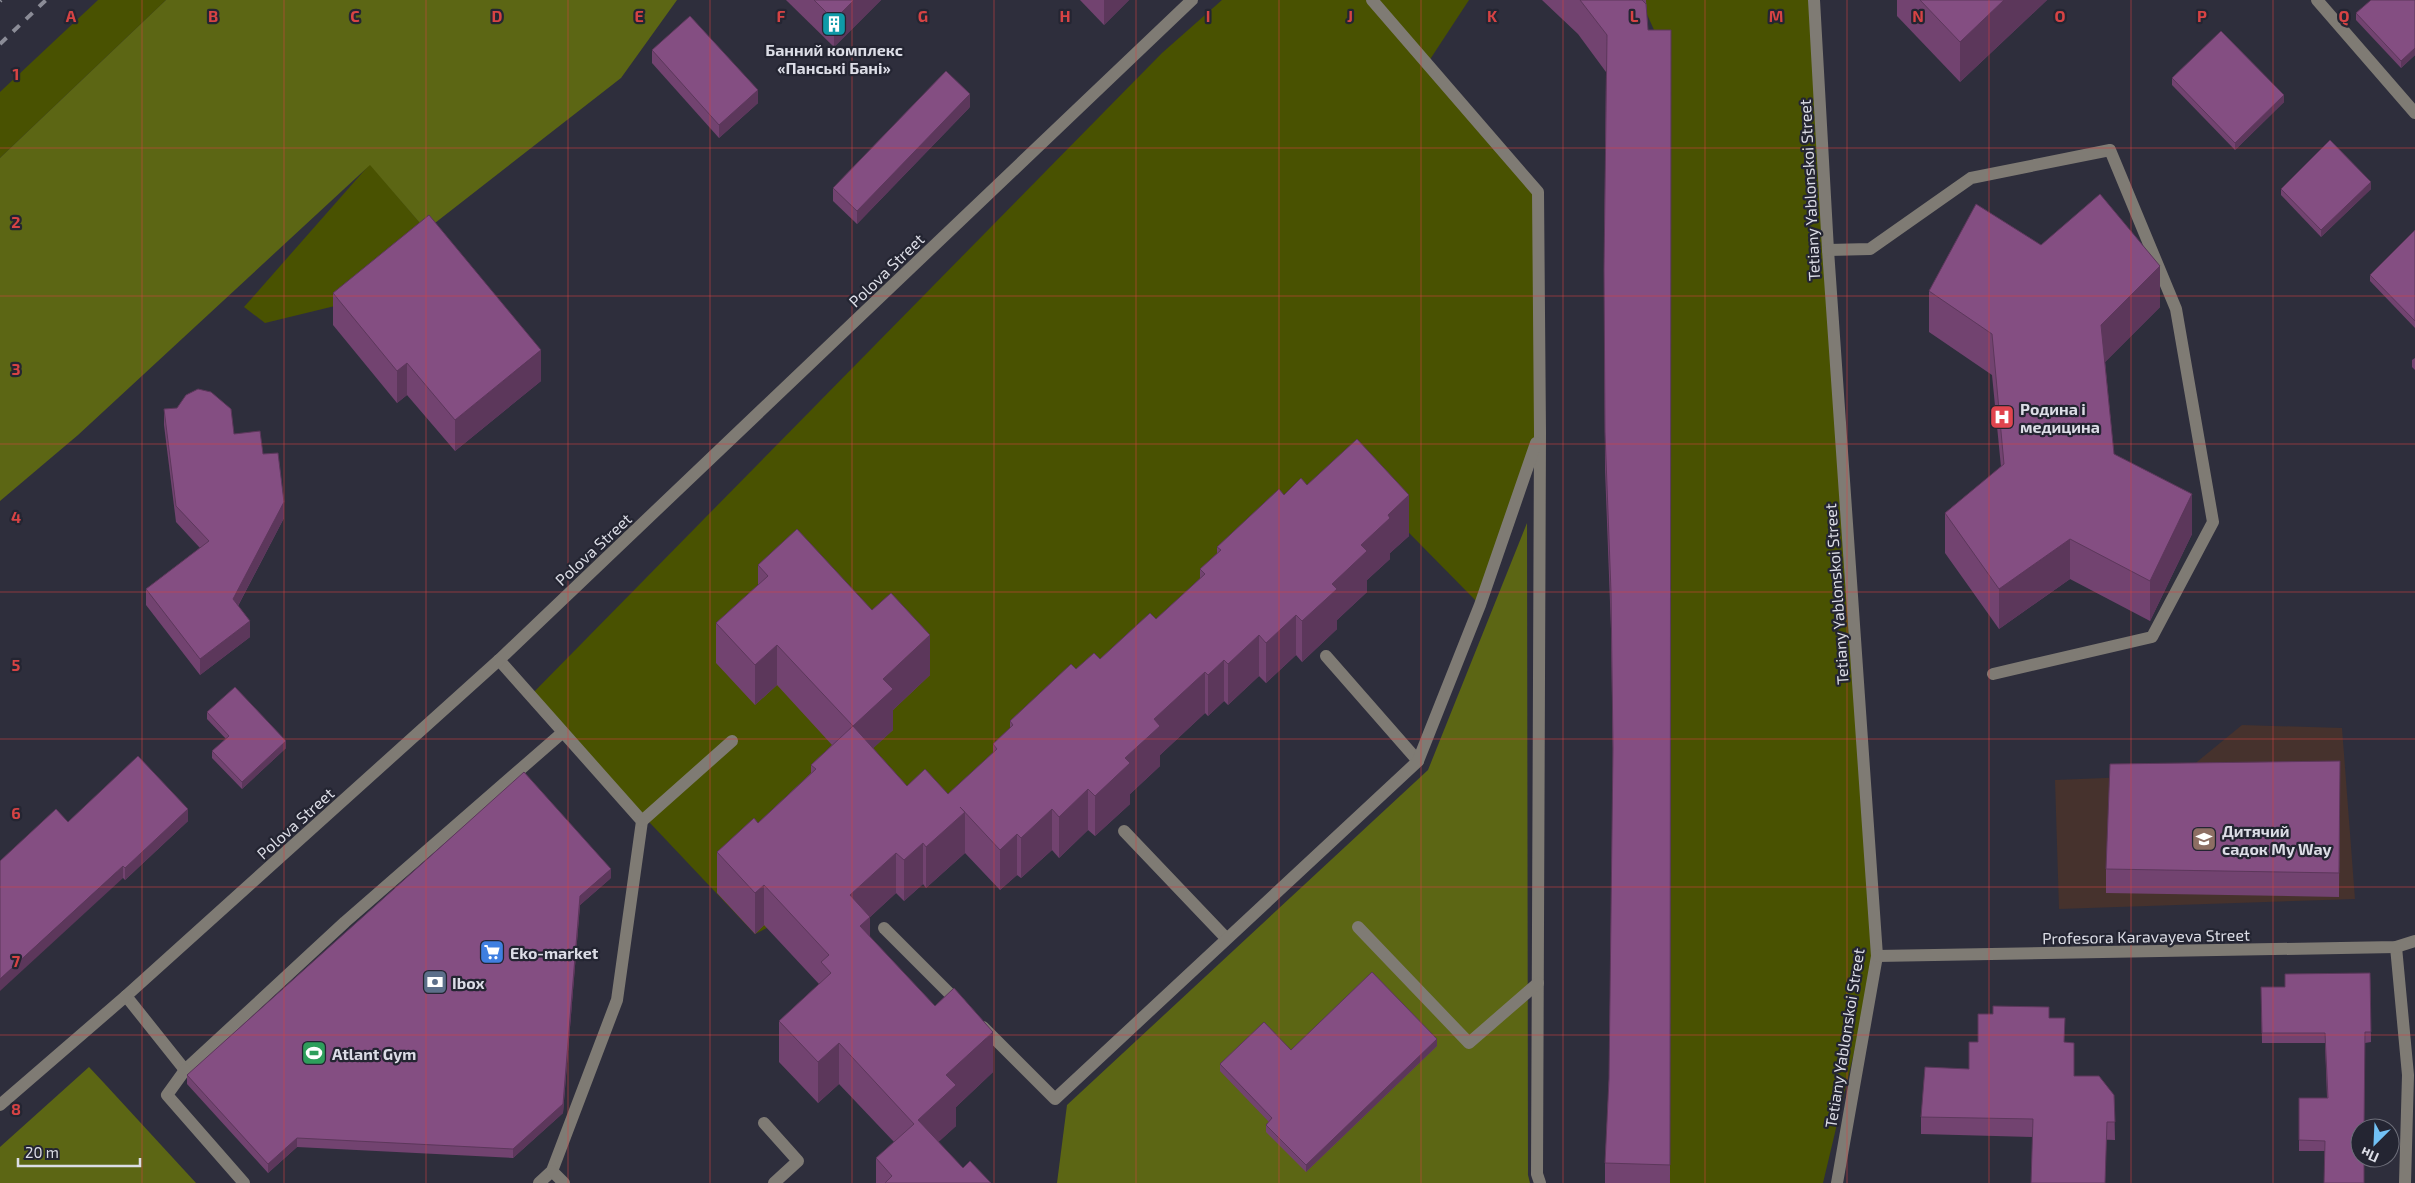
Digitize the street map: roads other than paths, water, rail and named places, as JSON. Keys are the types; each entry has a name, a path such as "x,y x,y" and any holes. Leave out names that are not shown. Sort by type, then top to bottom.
{"street":[{"name":"Polova Street","path":"0,1105 126,996 499,660 1192,0"},
{"path":"1372,0 1538,192 1540,434 1537,1174 1540,1183"},
{"name":"Tetiany Yablonskoi Street","path":"1814,0 1828,250 1877,956 1837,1183"},
{"path":"2317,0 2415,113"},
{"path":"1828,250 1870,248 1971,178 2110,150 2176,309 2213,522 2152,636 1992,674"},
{"path":"884,928 1055,1099 1418,761 1480,605 1540,434"},
{"path":"1326,656 1418,761"},
{"path":"499,660 642,822"},
{"path":"244,1183 167,1095 185,1070 346,922 562,733"},
{"path":"539,1183 552,1171 617,1000 642,822 732,741"},
{"path":"1124,831 1226,938"},
{"path":"1358,927 1469,1044 1538,983"},
{"name":"Profesora Karavayeva Street","path":"1877,956 2396,948 2415,941"},
{"path":"2396,948 2408,1075 2405,1183"},
{"path":"126,996 185,1070"},
{"path":"764,1123 798,1162 774,1183"},
{"path":"552,1171 564,1183"}],"railway":[{"path":"0,44 46,0"}],"place":[{"name":"Банний комплекс «Панські Бані»","path":"834,24"},
{"name":"Родина і медицина","path":"2002,417"},
{"name":"Дитячий садок My Way","path":"2204,839"},
{"name":"Eko-market","path":"492,952"},
{"name":"Ibox","path":"435,982"},
{"name":"Atlant Gym","path":"314,1053"}]}
